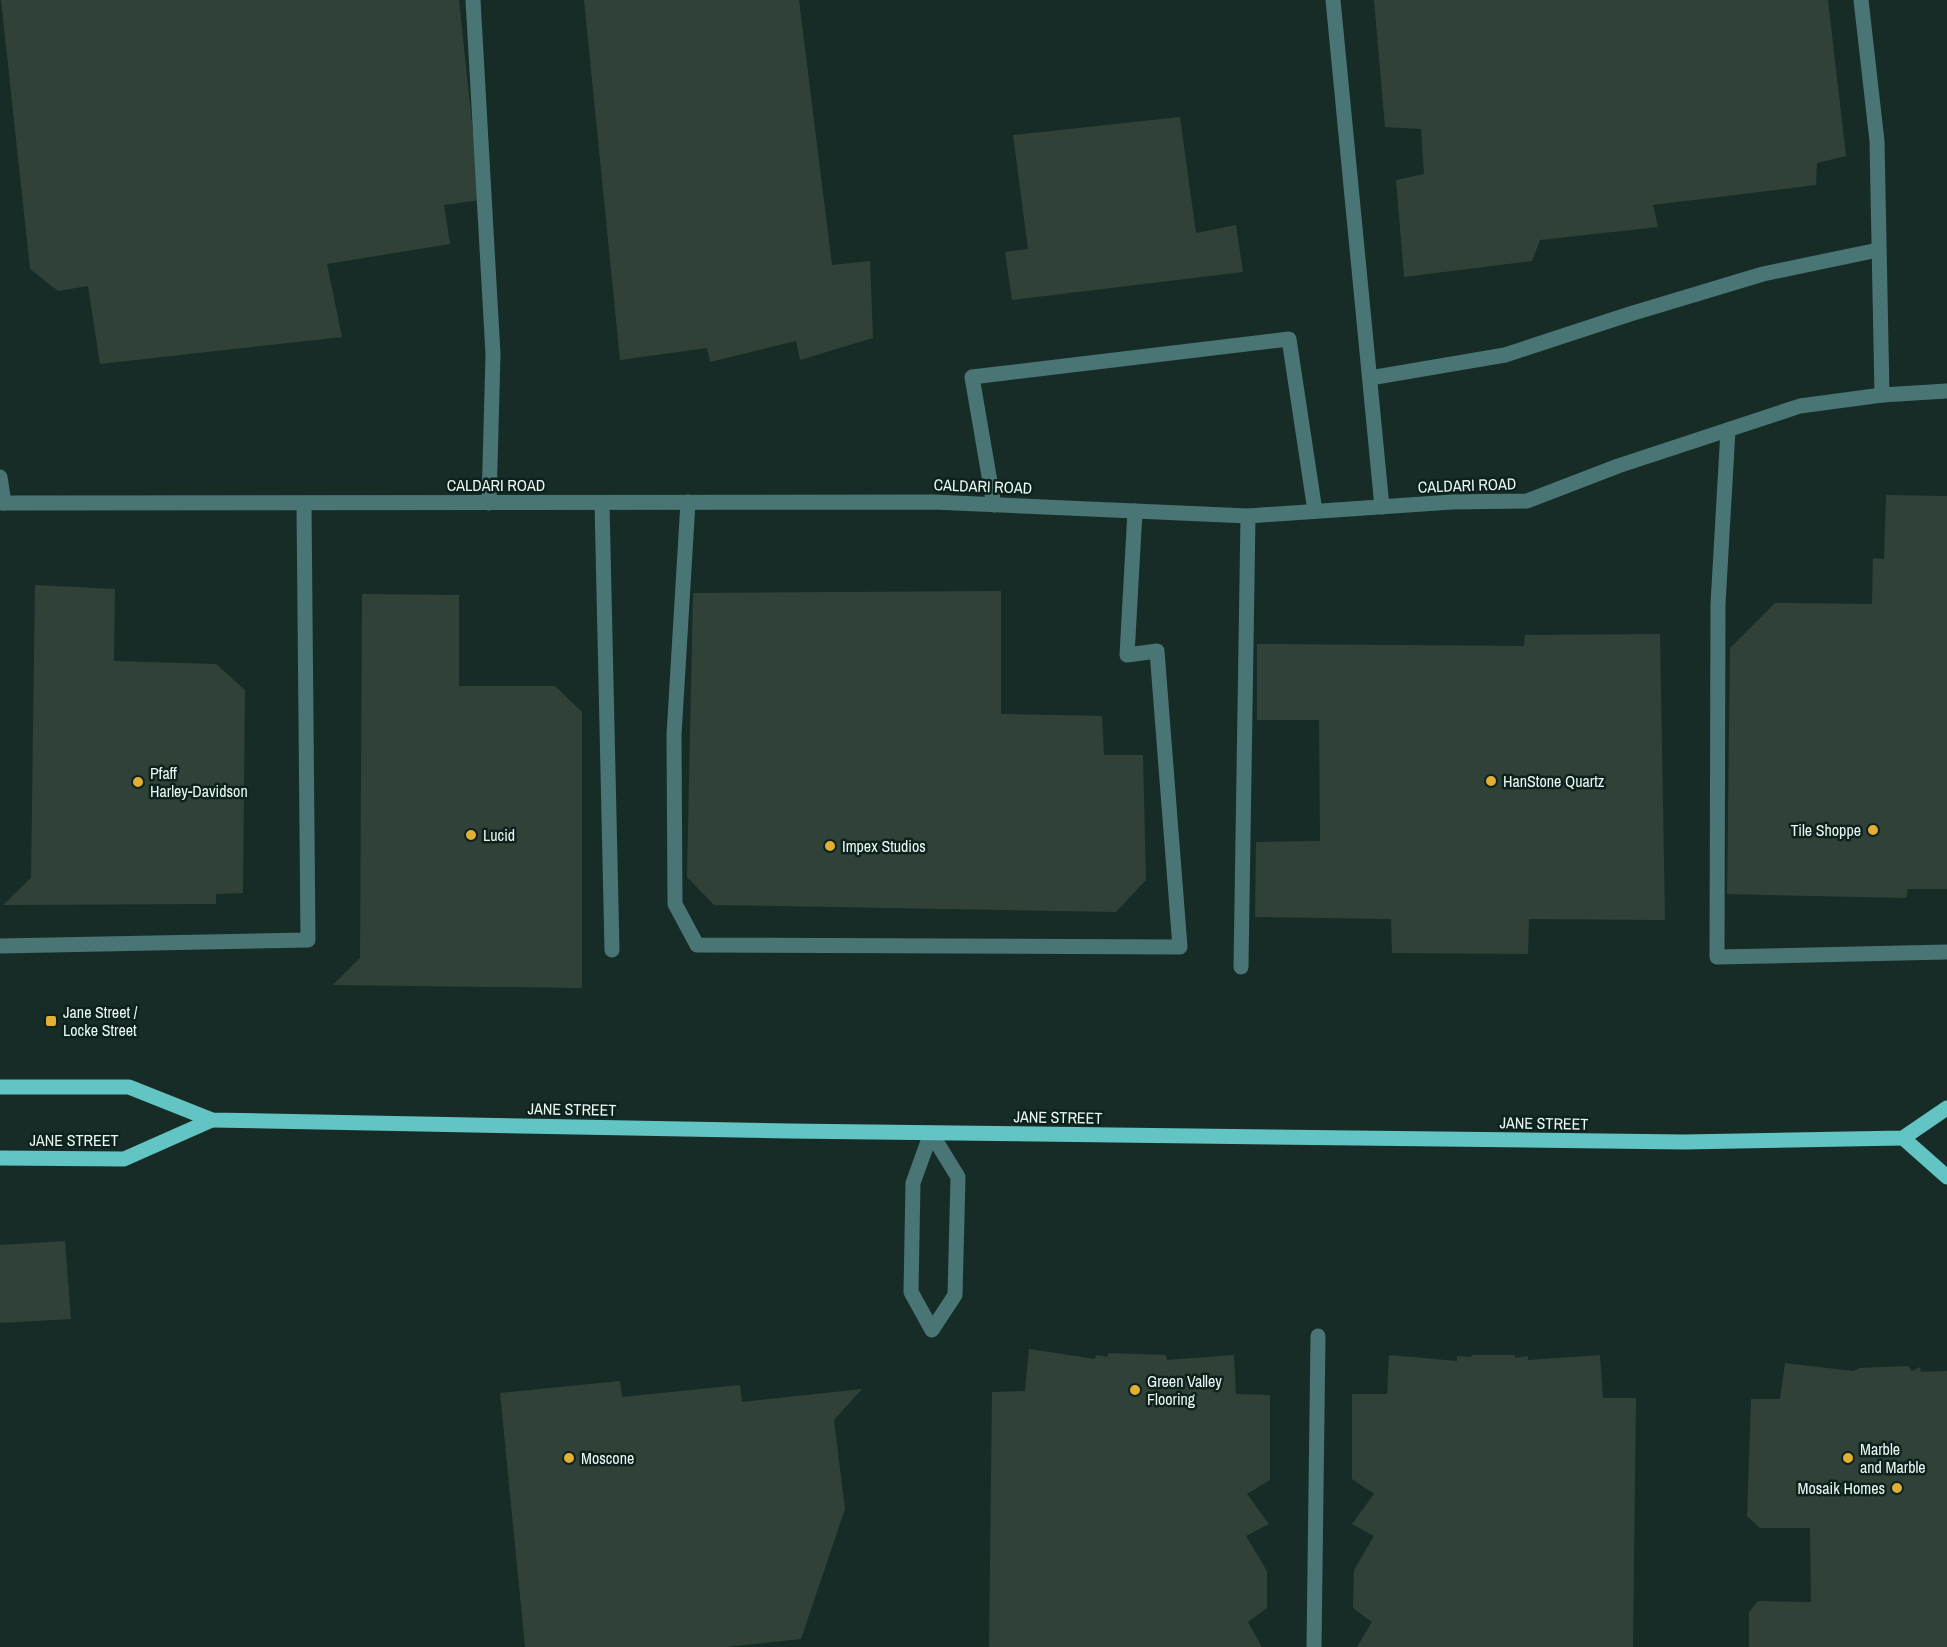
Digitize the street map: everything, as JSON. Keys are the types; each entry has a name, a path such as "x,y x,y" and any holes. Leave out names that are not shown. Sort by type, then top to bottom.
{"main road":[{"name":"JANE STREET","path":"0,1088 129,1087 212,1120 931,1133 1672,1142 1903,1138"},
{"path":"1947,1108 1903,1138 1947,1177"},
{"name":"JANE STREET","path":"0,1158 124,1159 212,1120"}],"street":[{"path":"473,0 493,354 489,503"},
{"path":"1333,0 1382,507"},
{"path":"1861,0 1877,141 1882,395"},
{"path":"1370,378 1505,355 1763,274 1878,250"},
{"path":"994,505 972,377 1288,339 1315,511"},
{"name":"CALDARI ROAD","path":"2,503 933,502 1248,516 1452,502 1527,501 1618,466 1800,406 1882,395 1947,391"},
{"path":"1728,430 1718,604 1717,957 1947,952"},
{"path":"0,477 2,503"},
{"path":"602,502 612,950"},
{"path":"688,502 674,735 675,904 697,945 1180,947 1157,651 1127,655 1135,511"},
{"path":"0,946 308,940 304,503"},
{"path":"1241,967 1248,516"},
{"path":"931,1133 958,1177 955,1295 932,1330 911,1292 913,1183 931,1133"},
{"path":"1314,1647 1318,1336"}],"building":[{"path":"1,0 459,0 480,200 444,205 450,244 327,264 342,337 100,364 88,286 58,291 30,269"},
{"path":"584,0 799,0 832,265 870,261 873,338 800,360 796,341 710,362 707,348 620,360"},
{"path":"1374,0 1828,0 1846,156 1817,163 1816,185 1653,205 1658,227 1540,240 1532,261 1404,277 1396,180 1424,174 1421,129 1385,127"},
{"path":"1180,117 1196,233 1236,225 1243,272 1012,300 1005,252 1028,249 1013,135"},
{"path":"1886,495 1947,496 1947,889 1908,889 1906,898 1727,894 1730,648 1775,603 1872,604 1873,558 1884,559"},
{"name":"Pfaff Harley-Davidson","path":"35,585 115,589 114,661 216,664 245,690 243,893 216,894 216,904 3,905 31,878"},
{"path":"1001,591 1001,714 1102,716 1104,755 1143,755 1146,880 1116,912 714,905 687,877 693,593"},
{"name":"Lucid","path":"362,594 459,595 459,686 555,686 582,712 582,988 333,985 360,958"},
{"name":"HanStone Quartz","path":"1660,634 1665,920 1529,919 1528,954 1392,953 1391,919 1255,917 1256,842 1320,841 1319,720 1257,720 1257,644 1524,646 1525,635"},
{"path":"65,1241 71,1319 0,1323 0,1245"},
{"path":"1029,1349 1095,1359 1096,1355 1108,1357 1108,1353 1166,1355 1167,1360 1234,1355 1236,1394 1270,1395 1270,1480 1247,1494 1269,1524 1246,1536 1267,1571 1267,1608 1248,1622 1262,1647 989,1647 992,1392 1025,1391"},
{"path":"1389,1355 1457,1361 1457,1356 1471,1357 1472,1355 1515,1355 1515,1358 1528,1356 1528,1360 1600,1355 1603,1398 1636,1398 1633,1647 1357,1647 1372,1622 1353,1608 1354,1570 1374,1536 1352,1524 1374,1494 1352,1479 1352,1394 1387,1394"},
{"name":"Marble and Marble","path":"1785,1363 1853,1371 1860,1368 1908,1366 1912,1371 1920,1367 1921,1372 1947,1371 1947,1647 1749,1647 1749,1612 1758,1601 1811,1602 1810,1528 1760,1528 1747,1516 1751,1399 1780,1399"},
{"path":"620,1381 622,1397 740,1385 742,1402 862,1389 834,1420 845,1509 801,1639 726,1647 525,1647 500,1393"}],"place":[{"name":"HanStone Quartz","path":"1491,781"},
{"name":"Pfaff Harley-Davidson","path":"138,782"},
{"name":"Tile Shoppe","path":"1873,830"},
{"name":"Lucid","path":"471,835"},
{"name":"Impex Studios","path":"830,846"},
{"name":"Jane Street / Locke Street","path":"51,1021"},
{"name":"Green Valley Flooring","path":"1135,1390"},
{"name":"Moscone","path":"569,1458"},
{"name":"Marble and Marble","path":"1848,1458"},
{"name":"Mosaik Homes","path":"1897,1488"}]}
